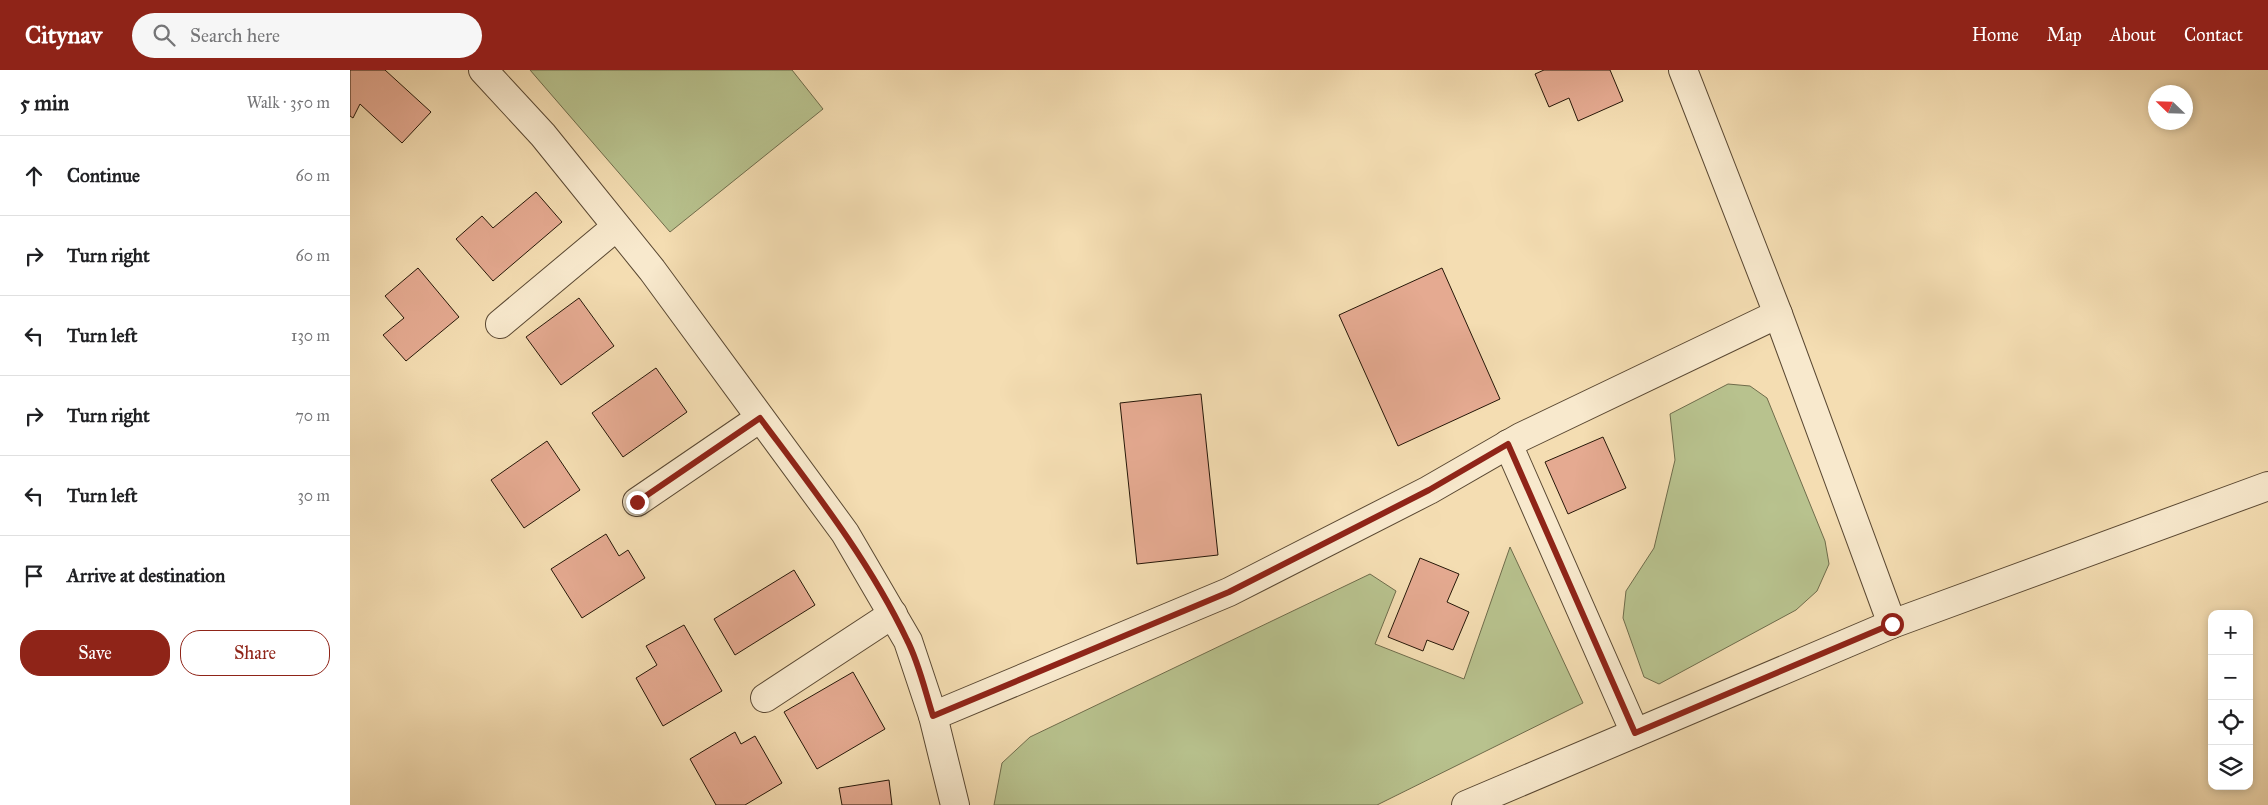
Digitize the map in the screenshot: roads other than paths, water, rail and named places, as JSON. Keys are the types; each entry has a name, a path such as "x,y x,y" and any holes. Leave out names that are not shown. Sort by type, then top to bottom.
{"street":[{"path":"483,70 543,135 652,270 845,533 908,641 933,716 955,805"},
{"path":"1683,70 1778,314 1892,624"},
{"path":"500,324 616,227"},
{"path":"933,716 1229,592 1429,490 1508,444 1778,314"},
{"path":"637,502 760,418"},
{"path":"1508,444 1635,733"},
{"path":"1466,805 1892,624 2268,486"},
{"path":"765,698 893,614"}]}
